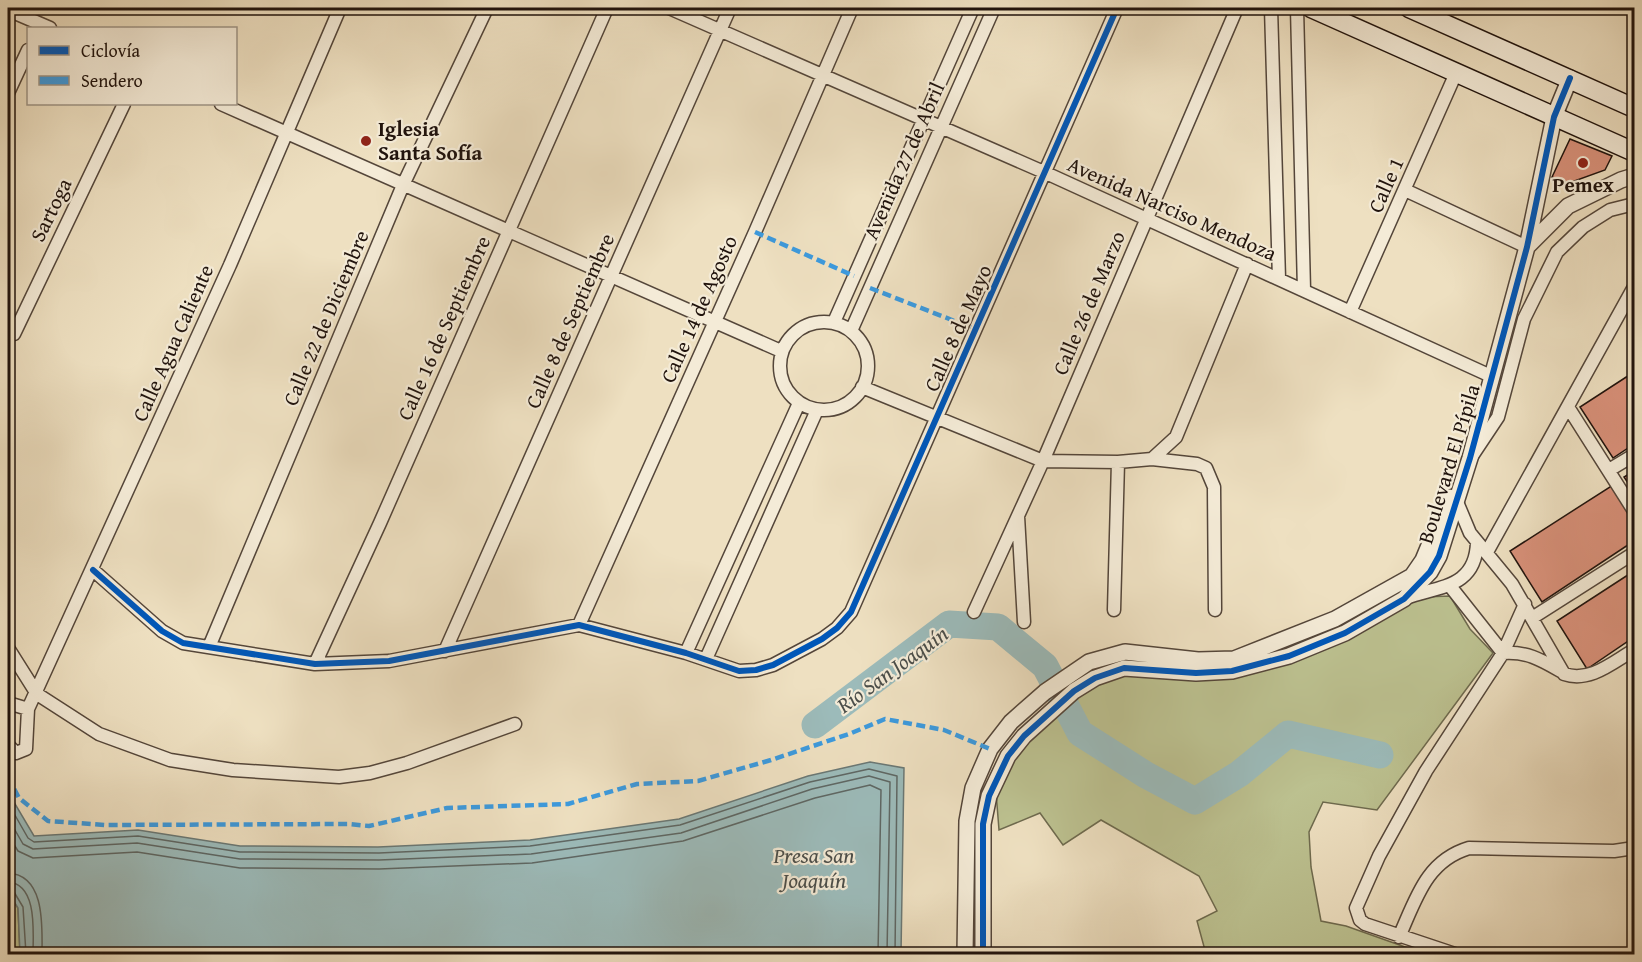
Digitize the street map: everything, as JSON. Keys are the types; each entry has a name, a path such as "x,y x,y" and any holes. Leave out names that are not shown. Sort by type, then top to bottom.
{"main road":[{"path":"1311,8 1635,152"},
{"path":"1409,8 1635,108"}],"street":[{"name":"Calle Agua Caliente","path":"28,709 93,570 340,8"},
{"name":"Calle 22 de Diciembre","path":"209,647 403,185 487,8"},
{"name":"Calle 16 de Septiembre","path":"315,664 380,523 607,8"},
{"name":"Avenida Narciso Mendoza","path":"669,8 1046,173 1488,375"},
{"name":"Calle 8 de Septiembre","path":"445,651 730,8"},
{"name":"Calle 14 de Agosto","path":"579,625 852,8"},
{"name":"Avenida 27 de Abril","path":"834,322 973,8"},
{"name":"Avenida 27 de Abril","path":"851,331 994,8"},
{"name":"Calle 8 de Mayo","path":"579,625 686,653 739,671 756,670 773,665 837,628 851,612 1117,8"},
{"name":"Calle 26 de Marzo","path":"974,612 1043,461 1237,8"},
{"path":"1271,8 1279,279"},
{"path":"1297,8 1304,290"},
{"path":"8,10 44,27"},
{"path":"8,93 27,52"},
{"name":"Calle 1","path":"1350,312 1456,73"},
{"name":"Boulevard El Pípila","path":"983,954 983,824 989,796 1008,756 1024,736 1056,706 1095,678 1124,668 1196,673 1232,671 1289,656 1345,633 1404,598 1430,572 1439,556 1488,375 1527,248 1554,117 1570,78"},
{"name":"Sartoga","path":"14,334 124,105"},
{"path":"223,105 612,274 781,351"},
{"name":"Boulevard El Pípila","path":"1527,248 1568,206 1621,180 1635,176"},
{"path":"1405,190 1527,248"},
{"path":"1470,458 1486,438 1498,417 1524,319 1557,252 1583,227 1610,210 1635,204"},
{"path":"1152,459 1176,437 1247,264"},
{"path":"1487,552 1568,407 1630,305 1635,287"},
{"path":"818,321 834,322 851,331 861,343 867,357 867,373 862,387 843,406 817,410 799,403 788,393 779,366 781,351 789,337 802,326 818,321"},
{"name":"Boulevard El Pípila","path":"965,954 967,821 973,788 990,749 1011,722 1063,678 1089,662 1125,652 1198,660 1234,659 1335,619 1412,576 1424,560 1453,501 1470,458 1488,375"},
{"path":"862,387 1043,461 1118,462 1152,459 1197,464 1206,468 1214,487 1215,610"},
{"path":"686,653 799,403"},
{"path":"1568,407 1635,511"},
{"path":"706,659 817,410"},
{"path":"1609,470 1635,455"},
{"path":"1114,610 1118,462"},
{"path":"1453,501 1477,542 1525,604 1564,674"},
{"path":"1018,513 1024,622"},
{"path":"1404,598 1450,586 1468,573 1473,564 1477,542"},
{"path":"1532,618 1635,553"},
{"path":"93,570 162,631 183,643 315,664 389,661 579,625"},
{"path":"1450,586 1503,653"},
{"path":"1455,954 1399,937 1360,920 1356,908 1358,899 1426,771 1503,653 1525,604"},
{"path":"8,648 37,694 99,734 141,752 170,760 245,771 339,777 370,773 407,763 515,724"},
{"path":"1503,653 1520,652 1536,657 1564,674 1574,677 1591,675 1635,650"},
{"path":"8,703 28,709 26,748 15,753 8,745"},
{"path":"1399,937 1416,899 1436,865 1455,852 1468,848 1614,851 1635,848"}],"green space":[{"path":"1450,596 1470,629 1493,653 1377,810 1323,802 1309,832 1311,867 1321,921 1346,926 1425,954 1206,954 1197,921 1217,911 1199,876 1101,820 1063,845 1040,813 999,830 996,792 1025,739 1087,688 1133,672 1221,677 1423,597"},
{"path":"8,892 18,908 20,954 8,954"}],"water":[{"name":"Presa San Joaquín","path":"870,762 904,768 901,954 20,954 18,908 8,892 8,792 34,836 138,830 240,846 378,847 530,840 679,819 808,776"}],"building":[{"name":"Pemex","path":"1570,139 1612,156 1605,170 1569,183 1552,177"},
{"path":"1634,372 1634,444 1613,458 1580,407"},
{"path":"1634,471 1634,492 1624,477"},
{"path":"1613,485 1634,518 1634,541 1542,602 1510,551"},
{"path":"1634,571 1634,637 1587,669 1557,621"}],"waterway":[{"name":"Río San Joaquín","path":"815,725 949,624 998,627 1045,666 1080,733 1146,775 1195,801 1239,774 1288,734 1380,755"}],"marked path":[{"path":"755,232 854,276"},
{"path":"870,288 975,329"},
{"path":"8,777 19,798 48,821 105,825 348,824 369,826 447,808 568,804 637,784 698,781 771,760 849,734 885,719 944,730 990,749"}],"cycle path":[{"path":"93,570 162,631 183,643 315,664 389,661 579,625 686,653 739,671 756,670 773,665 822,639 837,628 851,612 1117,8"},
{"path":"983,954 983,824 989,796 1008,756 1024,736 1074,691 1095,678 1124,668 1196,673 1232,671 1289,656 1345,633 1404,599 1430,572 1439,556 1470,458 1527,247 1554,117 1570,78"}],"place":[{"name":"Iglesia Santa Sofía","path":"366,141"},
{"name":"Pemex","path":"1583,163"}]}
